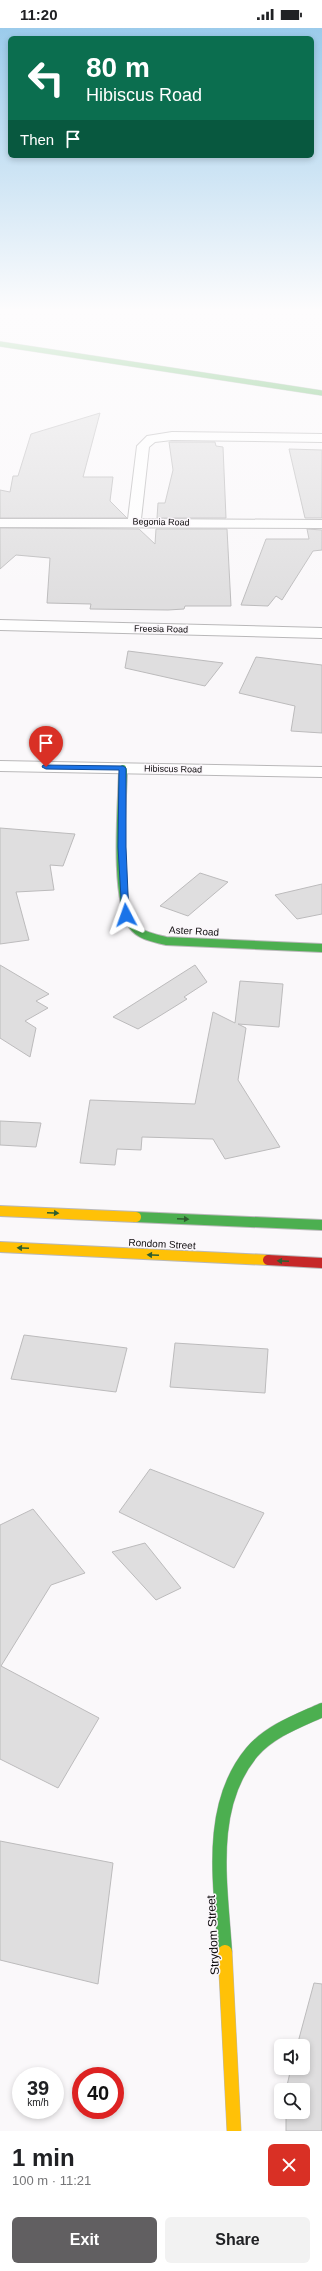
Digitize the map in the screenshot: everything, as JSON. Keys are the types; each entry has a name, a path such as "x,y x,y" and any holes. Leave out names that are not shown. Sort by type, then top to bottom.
{"street":[{"path":"134,522 143,446 151,439 172,436 322,438"},
{"name":"Begonia Road","path":"0,523 134,522 322,524"},
{"name":"Freesia Road","path":"0,625 322,633"},
{"name":"Hibiscus Road","path":"0,766 322,772"},
{"name":"Aster Road","path":"123,768 122,847 126,915 133,926 142,933 166,940 322,948"},
{"path":"0,1211 322,1225"},
{"name":"Rondom Street","path":"0,1247 322,1263"},
{"name":"Strydom Street","path":"234,2131 221,1828 227,1789 238,1767 256,1747 292,1723 322,1710"}],"building":[{"path":"100,413 83,477 113,477 110,501 127,518 0,518 0,490 10,492 13,476 18,476 31,434"},
{"path":"169,442 215,442 216,446 223,447 226,518 157,518 158,503 165,503 173,470"},
{"path":"289,449 322,450 322,518 305,518"},
{"path":"0,528 139,529 155,544 156,529 227,529 231,606 185,606 184,609 168,610 90,609 91,604 47,603 50,558 16,555 0,569"},
{"path":"307,529 322,530 322,550 313,551 282,600 276,596 268,606 241,605 266,539 309,539"},
{"path":"128,651 223,663 205,686 125,668"},
{"path":"256,657 322,665 322,733 291,731 295,706 239,693"},
{"path":"0,828 75,834 63,866 50,865 54,890 16,892 29,940 0,944"},
{"path":"200,873 228,882 188,916 160,906"},
{"path":"322,884 322,914 297,919 275,895"},
{"path":"0,965 49,994 36,1001 48,1008 25,1021 36,1028 30,1057 0,1038"},
{"path":"195,965 207,982 184,997 187,999 138,1029 113,1017"},
{"path":"240,981 283,984 279,1027 238,1024 246,1028 238,1080 280,1147 225,1159 213,1139 142,1137 141,1150 117,1149 115,1165 80,1163 90,1100 195,1104 213,1012 235,1023"},
{"path":"0,1121 41,1123 36,1147 0,1145"},
{"path":"24,1335 127,1348 116,1392 11,1379"},
{"path":"175,1343 268,1349 265,1393 170,1387"},
{"path":"150,1469 264,1513 234,1568 119,1512"},
{"path":"33,1509 85,1573 51,1585 1,1666 99,1718 58,1788 0,1759 0,1525"},
{"path":"145,1543 181,1588 156,1600 112,1552"},
{"path":"0,1841 113,1863 98,1984 0,1960"},
{"path":"314,1983 322,1984 322,2131 286,2131 286,2119 310,2119 310,2083 288,2083 289,2075 310,2075 310,2039 299,2039"}],"traffic: fast":[{"path":"123,768 121,826 122,874 124,895 128,913 133,926 136,929 148,936 166,941 322,948"},
{"path":"136,1217 322,1225"},
{"path":"225,1952 220,1875 220,1840 224,1807 234,1777 253,1751 281,1729 322,1710"}],"traffic: slow":[{"path":"0,1211 136,1217"},
{"path":"0,1247 268,1260"},
{"path":"225,1952 234,2131"}],"traffic: jam":[{"path":"268,1260 322,1263"}],"route":[{"path":"46,767 123,768 122,847 126,915"}]}
